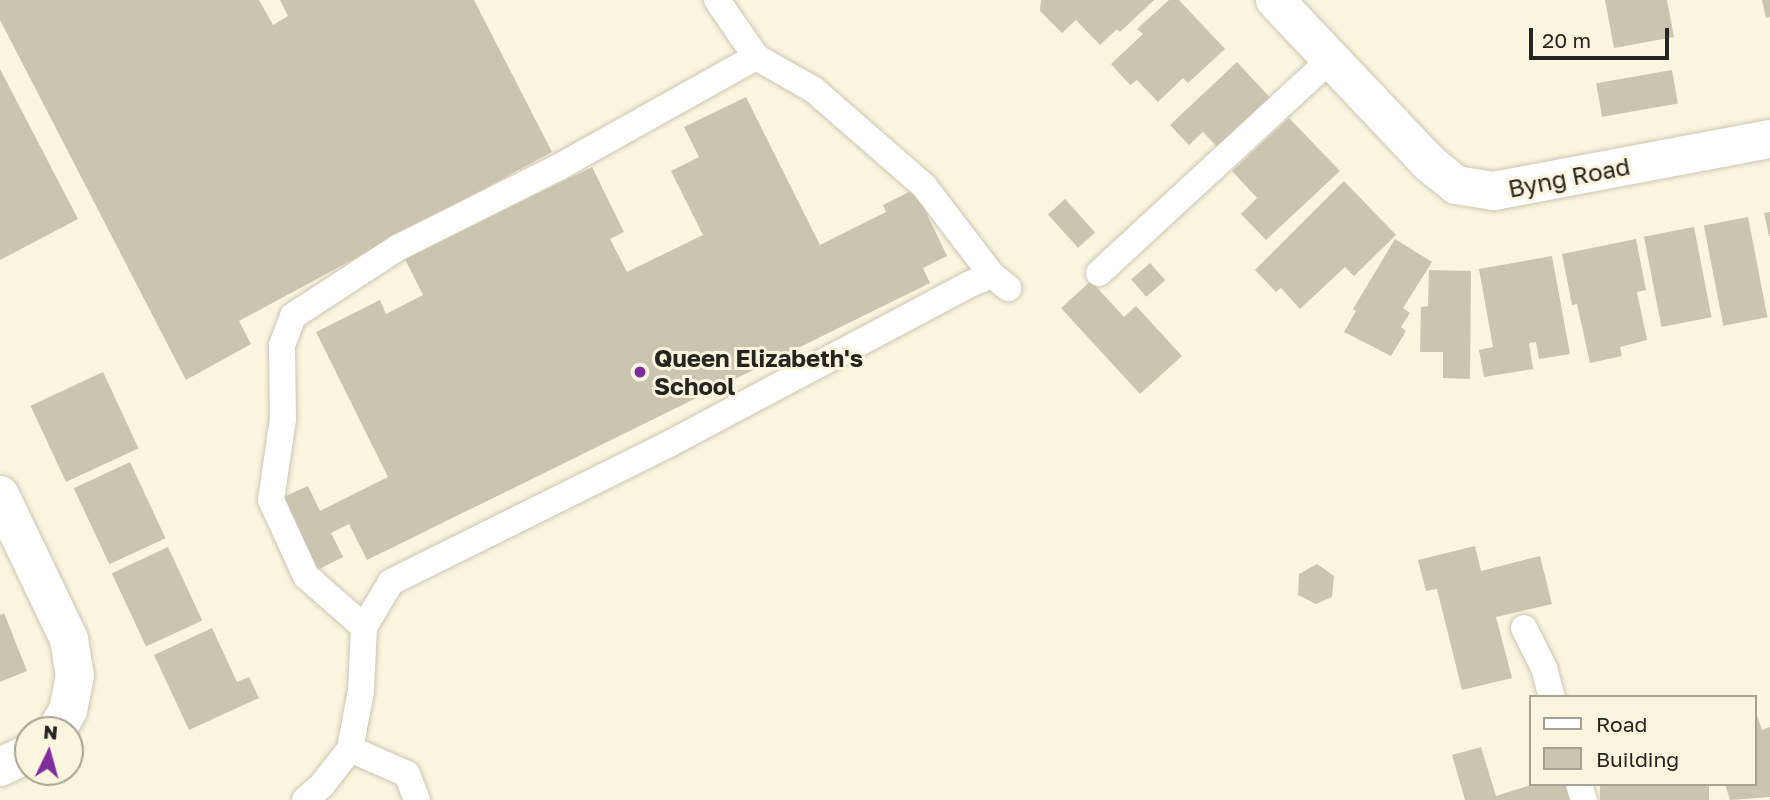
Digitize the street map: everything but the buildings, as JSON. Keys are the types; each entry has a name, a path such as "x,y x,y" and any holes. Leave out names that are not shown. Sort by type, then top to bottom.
{"street":[{"name":"Byng Road","path":"1275,0 1429,163 1456,185 1494,191 1770,139"},
{"path":"0,495 69,639 75,675 65,716"}],"lane":[{"path":"305,800 322,785 350,749 361,691 364,627 391,582 1000,281 923,186 814,90 757,57 717,0"},
{"path":"364,627 306,576 271,500 284,419 282,345 293,316 398,247 559,167 757,57"},
{"path":"1099,273 1331,60"},
{"path":"1524,628 1544,668 1551,695"},
{"path":"350,749 407,774 417,800"}],"place":[{"name":"Queen Elizabeth's School","path":"640,372"}]}
